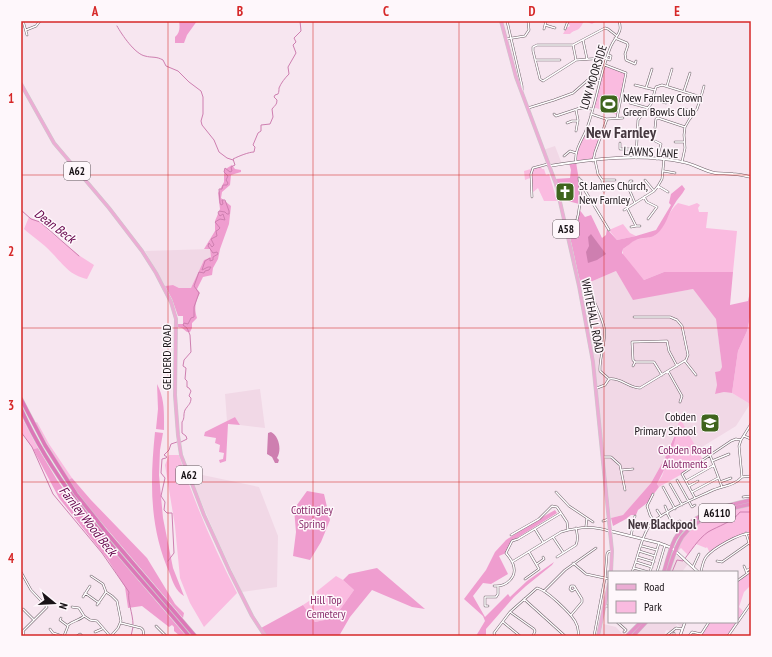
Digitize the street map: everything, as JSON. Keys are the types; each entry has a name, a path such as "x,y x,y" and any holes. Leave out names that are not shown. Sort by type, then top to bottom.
{"highway":[{"path":"21,399 35,427 64,477 89,511 179,620 190,636"},
{"path":"21,409 49,463 72,497 91,521 179,620"},
{"name":"A6110","path":"674,549 679,535 684,529 699,518 718,509 751,500"},
{"name":"A6110","path":"674,549 689,529 701,520 715,514 751,504"},
{"path":"664,571 674,549"},
{"path":"668,571 671,556"},
{"path":"626,632 640,623"},
{"path":"633,636 645,623"},
{"path":"182,624 195,636"}],"main road":[{"name":"WHITEHALL ROAD","path":"501,21 510,59 556,184 587,326 596,388 609,519 612,551 611,571"},
{"name":"GELDERD ROAD","path":"21,84 54,143 109,208 142,251 156,273 171,302 176,319 175,394 178,434 182,455 204,515 230,572 252,616 265,636"},
{"path":"598,636 608,589"}],"street":[{"path":"23,21 27,36"},
{"path":"26,30 36,26 40,21"},
{"name":"WHITEHALL ROAD","path":"507,21 522,86 522,92"},
{"path":"505,40 525,36 529,30 528,21"},
{"path":"544,29 546,21"},
{"path":"565,29 568,21"},
{"name":"LOW MOORSIDE","path":"576,162 576,153 587,128 606,59 620,31 621,27 619,21"},
{"path":"545,24 554,27"},
{"path":"606,59 576,60 545,81 541,80 533,47 537,45 573,44 605,28 616,37 627,43 628,45 625,54 626,60 635,64 636,61"},
{"path":"583,40 587,59"},
{"path":"573,44 576,60"},
{"path":"510,59 515,58"},
{"path":"535,60 560,60"},
{"path":"605,65 626,73 617,118"},
{"path":"646,88 652,69"},
{"path":"667,86 672,69"},
{"path":"684,91 690,73"},
{"path":"527,108 573,93 589,79 600,81"},
{"path":"635,85 655,90"},
{"path":"636,158 638,120 648,108 653,99 655,90 659,85 667,86 701,97"},
{"path":"682,162 685,148 685,127 697,109 704,86"},
{"path":"653,99 666,103"},
{"path":"630,103 648,108"},
{"path":"554,114 556,116 584,107 592,109"},
{"path":"685,109 694,113"},
{"path":"576,110 578,121 576,131"},
{"path":"591,114 607,119 623,118"},
{"path":"655,128 656,119 658,118 685,127"},
{"path":"604,191 602,180 598,174 594,161 595,152 607,119"},
{"path":"567,123 578,121"},
{"path":"655,141 661,144"},
{"path":"657,159 661,144 664,141"},
{"path":"620,142 620,149 636,149"},
{"path":"675,142 684,142"},
{"path":"564,156 570,151 576,153"},
{"name":"LAWNS LANE","path":"548,165 636,158 657,159 682,162 714,173 751,177"},
{"path":"624,210 654,191 658,186 664,171 664,160"},
{"path":"532,197 531,174 533,168 548,165"},
{"path":"664,171 674,173"},
{"path":"568,237 572,236 575,228 580,195 579,179 581,180 584,189 609,230"},
{"path":"602,180 615,180"},
{"path":"630,180 629,189 635,203"},
{"path":"645,180 654,191"},
{"path":"658,186 668,192"},
{"path":"644,197 647,202 657,207 648,219"},
{"path":"627,208 636,226"},
{"path":"631,228 640,226"},
{"path":"590,289 604,328 600,372 609,379 613,378 636,388 640,388 685,361 688,355 682,326 677,320 670,317 634,317"},
{"path":"633,366 635,362 633,360 632,342 665,341 667,342 669,351 677,366"},
{"path":"685,361 696,375"},
{"path":"635,362 654,362 662,375"},
{"path":"668,372 682,396 680,402"},
{"path":"596,388 605,385 609,379"},
{"path":"742,477 739,454 740,440 751,424"},
{"path":"744,436 751,439"},
{"path":"695,498 682,474 731,441 736,439 740,440"},
{"path":"712,460 729,454"},
{"path":"710,455 722,487"},
{"path":"603,458 611,457 620,465 625,490"},
{"path":"686,481 714,465"},
{"path":"622,470 634,469"},
{"path":"632,571 646,530 653,520 695,498 733,484 742,477 751,476"},
{"path":"692,492 718,478"},
{"path":"720,482 731,478"},
{"path":"677,480 692,507 695,505"},
{"path":"689,486 698,481"},
{"path":"670,484 682,505"},
{"path":"663,487 675,509"},
{"path":"556,492 569,506 593,522"},
{"path":"653,494 647,504 647,510 653,520"},
{"path":"743,497 751,496"},
{"path":"511,535 539,518 552,506 558,507 567,522 568,530"},
{"path":"664,506 677,532"},
{"path":"657,510 661,516"},
{"path":"494,586 498,587 506,584 512,578 514,570 512,562 506,553 512,541 535,529 561,512"},
{"path":"631,537 635,516"},
{"path":"585,527 587,518"},
{"path":"603,521 609,519"},
{"path":"673,524 680,520"},
{"path":"512,562 553,537 568,530 585,527 598,528 665,545 674,549 697,571"},
{"path":"557,557 576,545 578,541 576,528"},
{"path":"535,529 544,543"},
{"path":"717,560 722,562 750,544 746,533"},
{"path":"702,571 702,566 710,553 736,536 751,533"},
{"path":"553,537 563,553"},
{"path":"650,571 659,544"},
{"path":"641,545 657,550"},
{"path":"656,571 665,545"},
{"path":"544,591 564,570 596,548"},
{"name":"WHITEHALL ROAD","path":"594,636 605,578 607,554 608,552 612,551"},
{"path":"639,551 655,556"},
{"path":"525,579 539,569 529,552"},
{"path":"693,567 699,554"},
{"path":"671,556 680,555"},
{"path":"637,557 654,562"},
{"path":"537,564 544,559"},
{"path":"636,562 652,567"},
{"path":"573,563 586,574 608,579"},
{"path":"744,566 747,572"},
{"path":"634,568 645,571"},
{"path":"738,579 751,568"},
{"path":"747,572 751,571"},
{"path":"21,572 30,590 46,606 46,609 23,631 24,636"},
{"path":"72,606 79,608 84,616 90,620 96,621 102,629 111,636 121,623 117,601 106,592 103,584 91,576"},
{"path":"83,597 90,586"},
{"path":"488,606 484,606 484,597 496,597 498,594 498,587"},
{"path":"495,636 494,633 510,612 537,588 540,588 571,615 579,630 578,636"},
{"path":"571,615 582,602 582,599 575,589"},
{"path":"97,605 106,592"},
{"path":"86,593 99,603"},
{"path":"601,597 606,598"},
{"path":"524,599 565,636"},
{"path":"738,622 751,603"},
{"path":"599,608 608,606"},
{"path":"23,609 34,620"},
{"path":"510,612 534,629 533,636"},
{"path":"50,629 53,633 63,636 68,625 84,616"},
{"path":"61,618 60,620 68,625"},
{"path":"502,622 520,636"},
{"path":"121,623 141,628 144,636"},
{"path":"619,623 626,632"},
{"path":"680,636 685,623"},
{"path":"689,636 692,632 701,635 708,623"},
{"path":"728,636 737,623"},
{"path":"156,626 166,636"},
{"path":"666,636 676,628 682,630"},
{"path":"95,632 102,629"},
{"path":"77,636 80,634 82,636"}],"shaded area":[{"path":"555,146 562,164 549,166 543,150"},
{"path":"591,234 606,254 597,260 588,263 586,252 589,246 588,237"},
{"path":"210,249 211,257 204,260 191,288 179,288 173,285 165,286 145,251"},
{"path":"616,271 633,299 693,289 716,318 722,367 720,371 715,372 717,385 715,394 724,392 732,393 750,404 736,426 697,450 680,419 665,458 651,483 623,515 611,518 597,388 581,286"},
{"path":"260,389 265,428 240,425 235,417 227,421 225,394"},
{"path":"271,432 278,440 279,444 279,455 277,458 279,460 278,463 275,463 272,457 267,454 268,433"},
{"path":"193,473 259,487 278,536 277,587 242,592 200,499 191,476"},
{"path":"676,556 680,556 688,564 683,571 669,571"},
{"path":"646,623 683,623 681,627 677,624 671,631 666,630 664,636 636,636"},
{"path":"603,624 616,627 624,636 600,636"}],"green space":[{"path":"179,21 197,21 187,35 184,43 175,43 175,37 178,34 180,25"},
{"path":"569,21 584,21 578,29 570,34 563,34 570,25 568,24"},
{"path":"584,21 592,22 597,21 592,24"},
{"path":"605,65 626,73 617,115 593,107"},
{"path":"587,128 602,133 593,161 576,162 576,153"},
{"path":"576,162 580,187 579,204 568,201 564,184 556,186 554,179 570,178 571,170 569,163"},
{"path":"232,165 235,169 241,170 241,172 231,175 230,185 222,192 221,198 231,206 229,224 218,259 213,268 212,275 203,277 197,289 200,293 196,306 197,318 192,323 190,332 187,332 178,327 178,324 183,324 183,316 178,316 172,299 165,286 173,285 179,288 191,288 204,260 211,257 210,249 204,249 215,231 215,221 220,209 218,193 224,182 224,170"},
{"path":"541,166 546,175 549,174 557,201 544,201 538,188 532,193 530,178 525,180 524,171"},
{"path":"682,185 685,189 675,203 660,231 652,237 634,241 623,249 622,253 644,280 664,272 733,272 730,305 748,301 751,287 751,313 747,331 738,351 732,393 724,392 715,394 717,385 715,372 720,371 722,367 716,319 693,289 633,300 616,271 581,286 570,237 575,228 579,209 585,217 591,215 602,238 606,235 607,229 617,240 636,236 656,230 671,205 669,203 671,194"},
{"path":"678,203 689,206 697,203 700,205 698,208 699,212 708,212 706,228 737,231 733,272 664,272 644,280 623,256 623,249 632,242 657,234 672,209"},
{"path":"29,217 42,223 49,231 80,256 94,265 87,279 71,272 45,246 24,229"},
{"path":"623,224 630,233 636,236 617,240 609,230"},
{"path":"751,313 750,404 732,393 738,351 747,331"},
{"path":"157,384 163,401 164,430 156,429 158,409"},
{"path":"21,416 38,448 33,449 21,431"},
{"path":"235,417 240,425 228,424 226,461 220,463 219,460 223,459 224,453 219,452 220,445 215,443 216,438 204,436 205,432"},
{"name":"Cobden Road Allotments","path":"680,418 703,460 659,487 657,484 662,476 676,437 674,437"},
{"path":"37,422 49,444 72,478 68,480 35,423"},
{"path":"155,432 163,433 160,450 159,475 163,518 173,568 184,596 172,581 158,539 152,487"},
{"path":"674,437 676,437 669,460 657,484 659,487 647,503 638,510 636,515 631,515 613,526 611,518 623,515 651,483 665,458"},
{"path":"38,448 57,480 79,511 186,636 180,636 174,631 174,627 172,625 169,627 142,606 128,608 125,587 108,560 59,498 33,449"},
{"path":"169,455 179,455 205,525 237,593 204,627 190,603 180,578 175,526 165,465"},
{"path":"72,478 147,558 175,604 184,613 183,618 89,508 68,480"},
{"name":"Cottingley Spring","path":"307,491 324,494 330,520 321,542 310,560 293,556 296,532 294,509"},
{"path":"751,504 751,533 736,537 710,553 707,547 706,548 696,544 688,555 681,548 677,552 675,551 689,531 707,518 728,510"},
{"path":"555,510 557,513 512,541 506,553 499,556 508,574 491,584 483,583 473,596 485,617 508,594 510,597 527,581 554,562 514,597 486,629 486,636 476,636 485,621 483,616 464,599 486,570 495,552 506,540"},
{"path":"377,568 425,609 412,607 372,590 350,617 339,636 267,636 261,628 303,605 315,622 334,618 354,590 343,580 349,574"},
{"path":"751,571 751,585 744,592 739,607 743,611 738,619 738,580"},
{"name":"Hill Top Cemetery","path":"336,576 354,590 334,618 315,622 303,605 318,595 316,592"},
{"path":"708,623 735,623 728,636 702,636 701,634"}],"waterway":[{"name":"Farnley Wood Beck","path":"181,442 187,439 182,433 182,422 185,410 190,403 191,398 189,396 191,391 187,387 187,381 185,379 186,368 183,366 184,360 191,352 190,335 187,328 183,325 184,323 188,324 191,318 194,317 194,307 199,293 194,286 199,272 204,273 205,271 209,270 211,267 202,270 205,261 210,258 210,261 213,260 213,257 218,254 217,252 213,253 208,246 209,243 212,247 214,245 211,239 217,236 216,231 220,228 215,222 220,219 225,220 223,214 220,216 218,213 219,211 229,214 225,200 222,200 223,204 221,205 220,203 219,189 222,189 223,185 227,185 228,183 226,180 228,176 224,172 225,168 230,172 232,171 231,167 235,165 233,159 244,154 254,152 255,147 253,145 258,133 261,131 261,125 270,124 273,117 272,109 277,102 274,97 278,94 281,84 289,74 288,67 296,53 293,45 296,42 294,38 301,31 300,21"},
{"path":"117,26 125,39 137,52 141,55 163,60 166,66 178,71 201,91 203,97 202,125 214,140 219,152 227,158 233,160"},
{"name":"Dean Beck","path":"21,210 31,219 40,222 79,256"},
{"name":"Farnley Wood Beck","path":"21,432 32,447 53,494 102,553 129,592 133,624"},
{"name":"Farnley Wood Beck","path":"168,561 174,553 172,513 167,513 164,510 165,502 161,496 165,478 161,473 162,459 167,457 164,455 169,450 171,444 177,442"},
{"path":"672,571 677,560 683,561 704,535 729,521 740,512 751,512"},
{"name":"Farnley Wood Beck","path":"131,636 133,627"}],"place":[{"name":"New Farnley Crown Green Bowls Club","path":"609,104"},
{"name":"St James Church, New Farnley","path":"565,192"},
{"name":"Cobden Primary School","path":"710,423"}],"district":[{"name":"New Farnley","path":"621,132"},
{"name":"New Blackpool","path":"662,524"}]}
